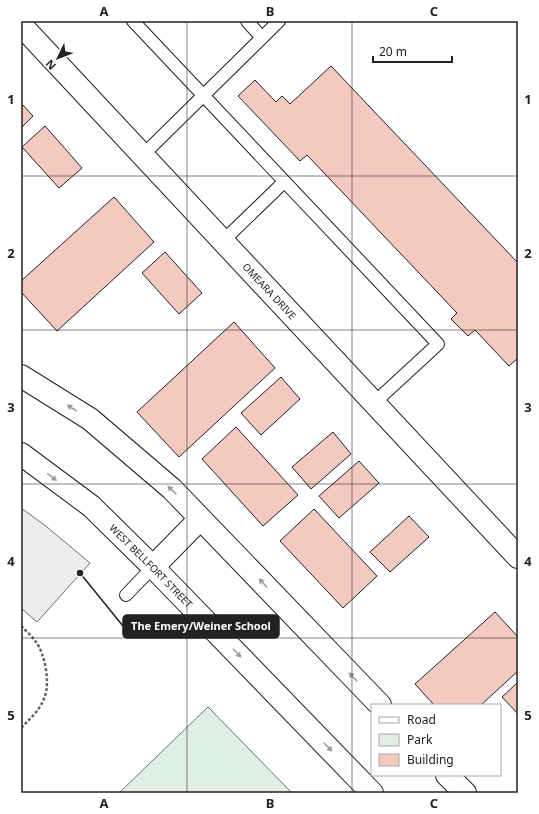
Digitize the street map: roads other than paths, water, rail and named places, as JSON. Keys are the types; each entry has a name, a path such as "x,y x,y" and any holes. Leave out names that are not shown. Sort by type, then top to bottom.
{"main road":[{"name":"OMEARA DRIVE","path":"21,25 518,557"},
{"path":"21,376 90,419 172,489 379,704"},
{"name":"WEST BELLFORT STREET","path":"21,454 91,506 153,567 372,793"},
{"path":"153,567 200,519"},
{"path":"448,776 464,793"}],"lane":[{"path":"133,21 438,344 374,403"},
{"path":"247,21 262,38"},
{"path":"143,155 279,21"},
{"path":"223,241 284,182"},
{"path":"126,595 153,567"}],"place":[{"name":"The Emery/Weiner School","path":"80,573"}]}
